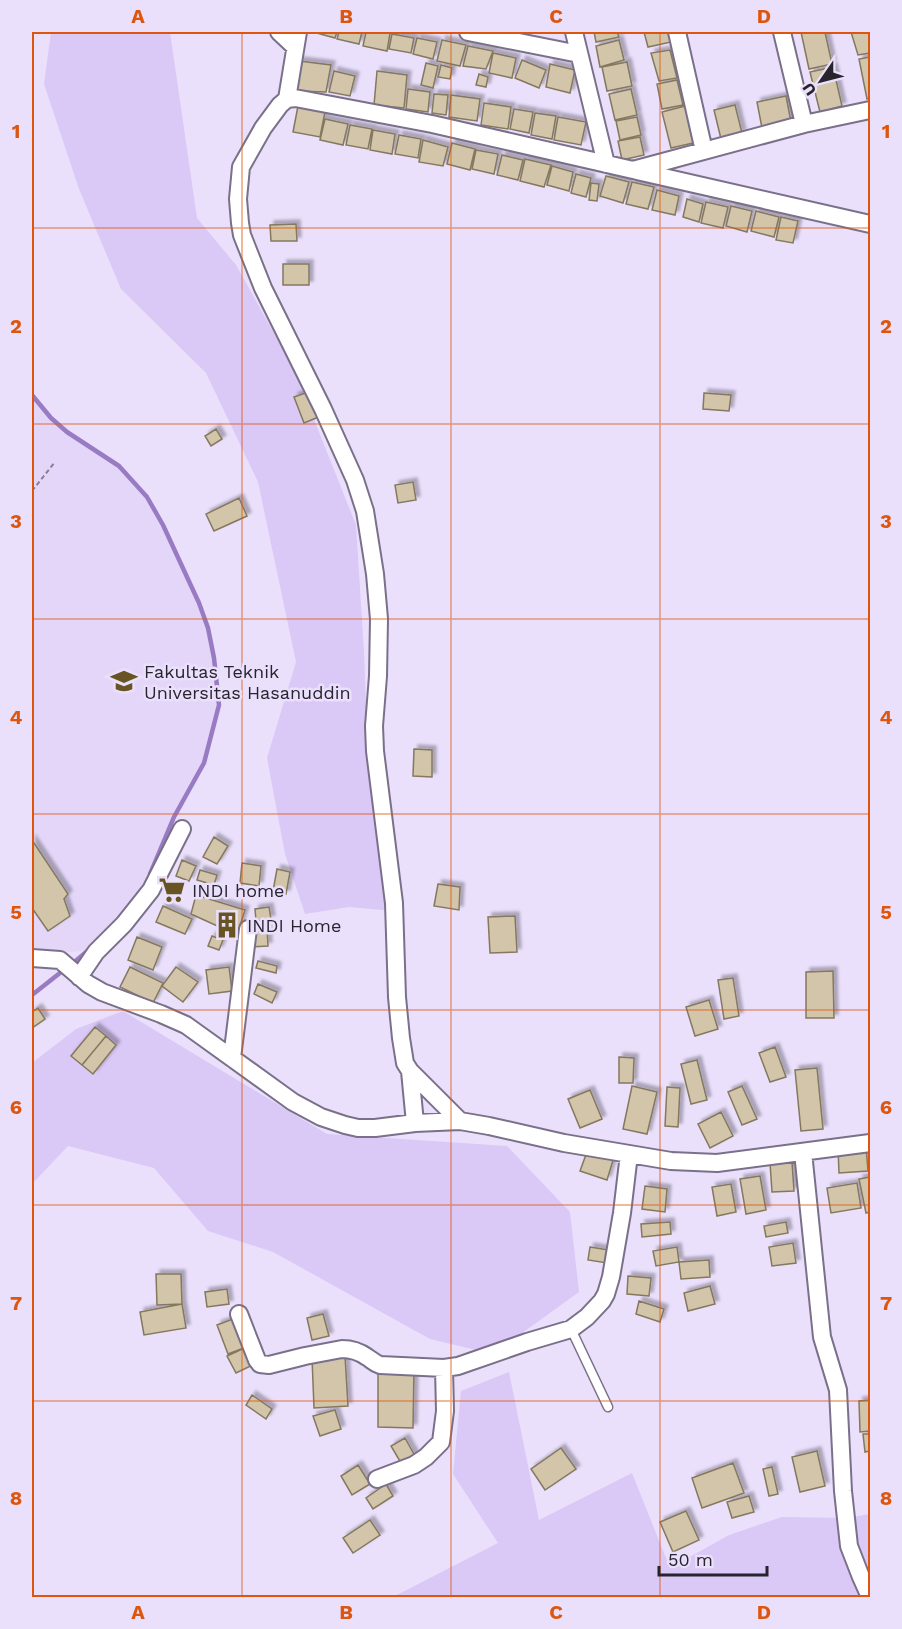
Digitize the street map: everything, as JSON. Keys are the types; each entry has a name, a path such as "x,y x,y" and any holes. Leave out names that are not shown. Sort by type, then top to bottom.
{"street":[{"path":"279,32 297,39 287,99"},
{"path":"468,32 579,54"},
{"path":"574,32 606,164"},
{"path":"677,32 704,151"},
{"path":"782,32 804,124"},
{"path":"460,1121 410,1071 405,1063 401,1038 397,997 394,903 375,751 379,619 375,574 365,511 355,480 323,409 263,288 242,235 238,199 241,167 263,128 280,105 287,99 295,98 432,124 870,224"},
{"path":"633,170 804,124 870,110"},
{"path":"72,970 96,952 124,924 151,890 182,829"},
{"path":"232,1058 248,929"},
{"path":"32,958 57,959 102,992 186,1025 293,1102 345,1125 366,1128 460,1121 564,1143 671,1161 717,1163 870,1143"},
{"path":"410,1071 415,1123"},
{"path":"803,1152 822,1336 838,1390 843,1491 849,1546 870,1597"},
{"path":"239,1314 257,1360 260,1364 269,1365 348,1349 380,1365 444,1368 458,1366 537,1338 571,1329 597,1307 606,1294 615,1257 629,1154"},
{"path":"377,1479 414,1465 441,1442 446,1411 444,1368"}],"lane":[{"path":"571,1329 608,1407"}],"path":[{"path":"32,491 55,462"}],"shaded area":[{"path":"51,32 170,32 197,218 236,265 294,369 356,525 368,756 393,911 349,907 305,914 285,854 267,758 296,662 258,482 206,373 121,289 79,189 44,84"},
{"name":"Fakultas Teknik Universitas Hasanuddin","path":"32,395 51,418 67,432 119,466 147,497 163,525 208,628 219,705 204,763 174,817 145,887 116,923 89,950 32,956"},
{"path":"123,1011 327,1134 507,1146 570,1212 579,1292 493,1354 430,1339 273,1252 208,1231 154,1168 68,1146 32,1184 32,1063 76,1029"},
{"path":"509,1372 539,1520 632,1473 670,1568 729,1535 782,1517 846,1518 870,1514 870,1597 391,1598 498,1543 453,1474 461,1391"}],"building":[{"path":"313,32 337,32 335,38"},
{"path":"339,32 362,32 359,44 337,39"},
{"path":"366,32 390,33 387,51 363,46"},
{"path":"594,32 617,32 619,37 596,42"},
{"path":"644,32 668,32 671,42 648,47"},
{"path":"801,32 825,32 832,64 809,69"},
{"path":"851,32 870,32 870,53 858,55"},
{"path":"392,34 414,38 411,53 389,49"},
{"path":"417,38 437,42 433,59 413,54"},
{"path":"442,40 466,45 460,66 437,61"},
{"path":"619,40 624,60 600,67 596,46"},
{"path":"468,46 493,51 486,69 463,66"},
{"path":"670,50 677,78 659,81 651,53"},
{"path":"493,53 516,58 512,78 489,73"},
{"path":"870,57 870,98 867,99 859,59"},
{"path":"522,60 546,70 539,88 515,78"},
{"path":"299,61 331,65 326,92 297,91"},
{"path":"627,62 632,86 607,91 602,67"},
{"path":"426,63 438,66 433,88 421,85"},
{"path":"550,64 575,70 570,93 546,87"},
{"path":"441,65 452,68 450,79 438,77"},
{"path":"833,67 842,106 820,112 810,72"},
{"path":"334,71 355,76 350,96 329,92"},
{"path":"377,71 407,75 404,108 374,105"},
{"path":"479,74 488,77 486,87 476,85"},
{"path":"677,80 683,105 662,109 657,84"},
{"path":"408,89 430,92 428,112 406,109"},
{"path":"631,89 637,115 615,120 609,94"},
{"path":"434,94 448,95 446,115 432,113"},
{"path":"451,95 480,99 477,121 449,117"},
{"path":"786,96 791,122 762,128 757,102"},
{"path":"484,103 511,107 508,129 481,125"},
{"path":"735,105 742,133 721,139 714,110"},
{"path":"298,106 325,112 320,137 293,132"},
{"path":"685,106 693,143 671,148 662,112"},
{"path":"514,109 533,112 529,133 510,129"},
{"path":"535,113 556,116 552,139 531,135"},
{"path":"558,117 586,122 581,145 554,140"},
{"path":"637,117 641,135 620,140 616,121"},
{"path":"325,119 348,124 343,145 320,140"},
{"path":"350,125 372,129 368,149 346,145"},
{"path":"373,130 395,134 392,154 370,150"},
{"path":"399,135 421,139 418,158 395,154"},
{"path":"640,137 644,155 622,160 618,141"},
{"path":"423,140 448,147 443,166 419,162"},
{"path":"452,143 475,149 470,170 447,164"},
{"path":"476,150 498,154 494,174 472,169"},
{"path":"502,155 523,160 518,180 497,175"},
{"path":"525,159 551,165 544,187 520,181"},
{"path":"552,166 573,172 569,191 547,185"},
{"path":"576,174 591,178 586,197 571,193"},
{"path":"606,176 629,182 623,203 600,196"},
{"path":"632,182 654,187 648,209 626,204"},
{"path":"591,183 599,184 597,201 589,200"},
{"path":"657,190 679,196 675,215 652,210"},
{"path":"687,199 703,204 699,222 683,217"},
{"path":"706,202 728,207 723,228 701,223"},
{"path":"731,206 752,211 747,232 726,226"},
{"path":"756,211 779,217 774,237 751,231"},
{"path":"781,217 798,221 793,243 776,240"},
{"path":"296,224 297,241 271,241 270,225"},
{"path":"283,264 309,264 309,285 283,285"},
{"path":"311,391 321,416 304,423 294,397"},
{"path":"704,393 731,395 729,411 703,409"},
{"path":"216,429 222,439 211,446 205,436"},
{"path":"413,482 416,500 398,503 395,485"},
{"path":"239,498 247,516 214,531 206,514"},
{"path":"414,749 432,750 432,777 413,776"},
{"path":"214,837 228,846 217,864 203,857"},
{"path":"32,840 68,894 64,899 70,916 48,931 32,908"},
{"path":"182,860 196,866 189,881 176,876"},
{"path":"242,863 261,866 259,886 240,883"},
{"path":"277,869 290,872 286,894 273,891"},
{"path":"200,870 217,875 214,885 197,880"},
{"path":"438,884 460,887 459,910 434,906"},
{"name":"INDI Home","path":"196,895 245,910 237,935 191,914"},
{"path":"163,906 192,919 185,934 156,922"},
{"path":"269,907 271,919 256,921 255,909"},
{"path":"515,916 517,952 490,953 488,917"},
{"path":"249,927 267,927 268,946 250,947"},
{"path":"212,936 223,940 219,950 208,946"},
{"path":"137,937 162,947 153,970 128,960"},
{"path":"258,961 277,966 276,973 256,968"},
{"path":"130,967 163,983 153,1003 120,987"},
{"path":"176,967 198,982 183,1002 162,986"},
{"path":"229,967 232,991 209,994 206,970"},
{"path":"833,971 834,1018 806,1018 806,972"},
{"path":"733,978 739,1016 724,1019 718,980"},
{"path":"258,984 277,992 272,1003 254,994"},
{"path":"709,1000 718,1029 695,1036 686,1007"},
{"path":"38,1008 45,1019 32,1028 32,1012"},
{"path":"95,1027 106,1036 82,1065 71,1056"},
{"path":"106,1036 116,1045 93,1074 82,1065"},
{"path":"775,1047 786,1077 770,1082 759,1053"},
{"path":"619,1057 634,1058 633,1083 619,1083"},
{"path":"697,1060 707,1100 691,1104 681,1064"},
{"path":"817,1068 823,1129 801,1131 795,1070"},
{"path":"632,1086 657,1092 647,1134 623,1129"},
{"path":"742,1086 757,1119 742,1125 728,1092"},
{"path":"667,1087 680,1088 678,1127 665,1126"},
{"path":"590,1090 602,1119 580,1128 568,1099"},
{"path":"721,1112 733,1136 710,1148 698,1124"},
{"path":"866,1147 868,1171 839,1173 838,1149"},
{"path":"588,1149 614,1157 607,1180 580,1171"},
{"path":"792,1162 794,1191 772,1192 770,1163"},
{"path":"760,1176 766,1210 746,1214 740,1179"},
{"path":"870,1177 870,1212 866,1213 859,1179"},
{"path":"857,1183 861,1208 831,1213 827,1188"},
{"path":"731,1184 736,1212 717,1216 712,1187"},
{"path":"645,1186 667,1189 665,1212 642,1209"},
{"path":"670,1222 671,1234 642,1237 641,1224"},
{"path":"786,1222 788,1233 766,1237 764,1226"},
{"path":"793,1243 796,1263 772,1266 769,1247"},
{"path":"590,1247 609,1250 607,1263 588,1260"},
{"path":"677,1247 679,1262 656,1266 653,1251"},
{"path":"709,1260 710,1277 681,1279 679,1262"},
{"path":"156,1274 181,1274 182,1304 157,1305"},
{"path":"628,1276 651,1278 649,1296 627,1294"},
{"path":"710,1286 715,1304 688,1311 684,1293"},
{"path":"227,1289 229,1304 207,1307 205,1292"},
{"path":"639,1301 664,1309 660,1322 636,1314"},
{"path":"182,1304 186,1328 144,1335 140,1312"},
{"path":"323,1314 329,1336 312,1340 307,1318"},
{"path":"238,1317 249,1346 228,1354 217,1325"},
{"path":"249,1346 257,1363 236,1373 227,1356"},
{"path":"345,1356 348,1406 314,1408 312,1358"},
{"path":"378,1369 414,1369 413,1428 378,1427"},
{"path":"252,1395 272,1409 266,1419 246,1405"},
{"path":"870,1400 870,1431 860,1432 859,1401"},
{"path":"335,1410 341,1429 320,1436 313,1416"},
{"path":"863,1434 870,1434 870,1451 865,1452"},
{"path":"405,1438 415,1456 401,1463 391,1446"},
{"path":"561,1448 576,1469 545,1490 531,1469"},
{"path":"817,1451 825,1486 800,1492 792,1457"},
{"path":"733,1463 744,1493 702,1508 692,1478"},
{"path":"358,1465 370,1484 352,1495 341,1476"},
{"path":"772,1467 778,1494 769,1496 763,1469"},
{"path":"386,1484 393,1496 373,1509 366,1498"},
{"path":"749,1496 754,1512 732,1518 727,1502"},
{"path":"686,1511 699,1540 673,1552 660,1522"},
{"path":"370,1520 380,1535 353,1553 343,1538"}],"waterway":[{"path":"32,395 51,418 67,432 119,466 147,497 163,525 208,628 219,705 204,763 174,817 150,874"},
{"path":"72,964 91,948"},
{"path":"32,995 65,969"}],"place":[{"name":"Fakultas Teknik Universitas Hasanuddin","path":"124,681"},
{"name":"INDI home","path":"172,890"},
{"name":"INDI Home","path":"227,925"}]}
